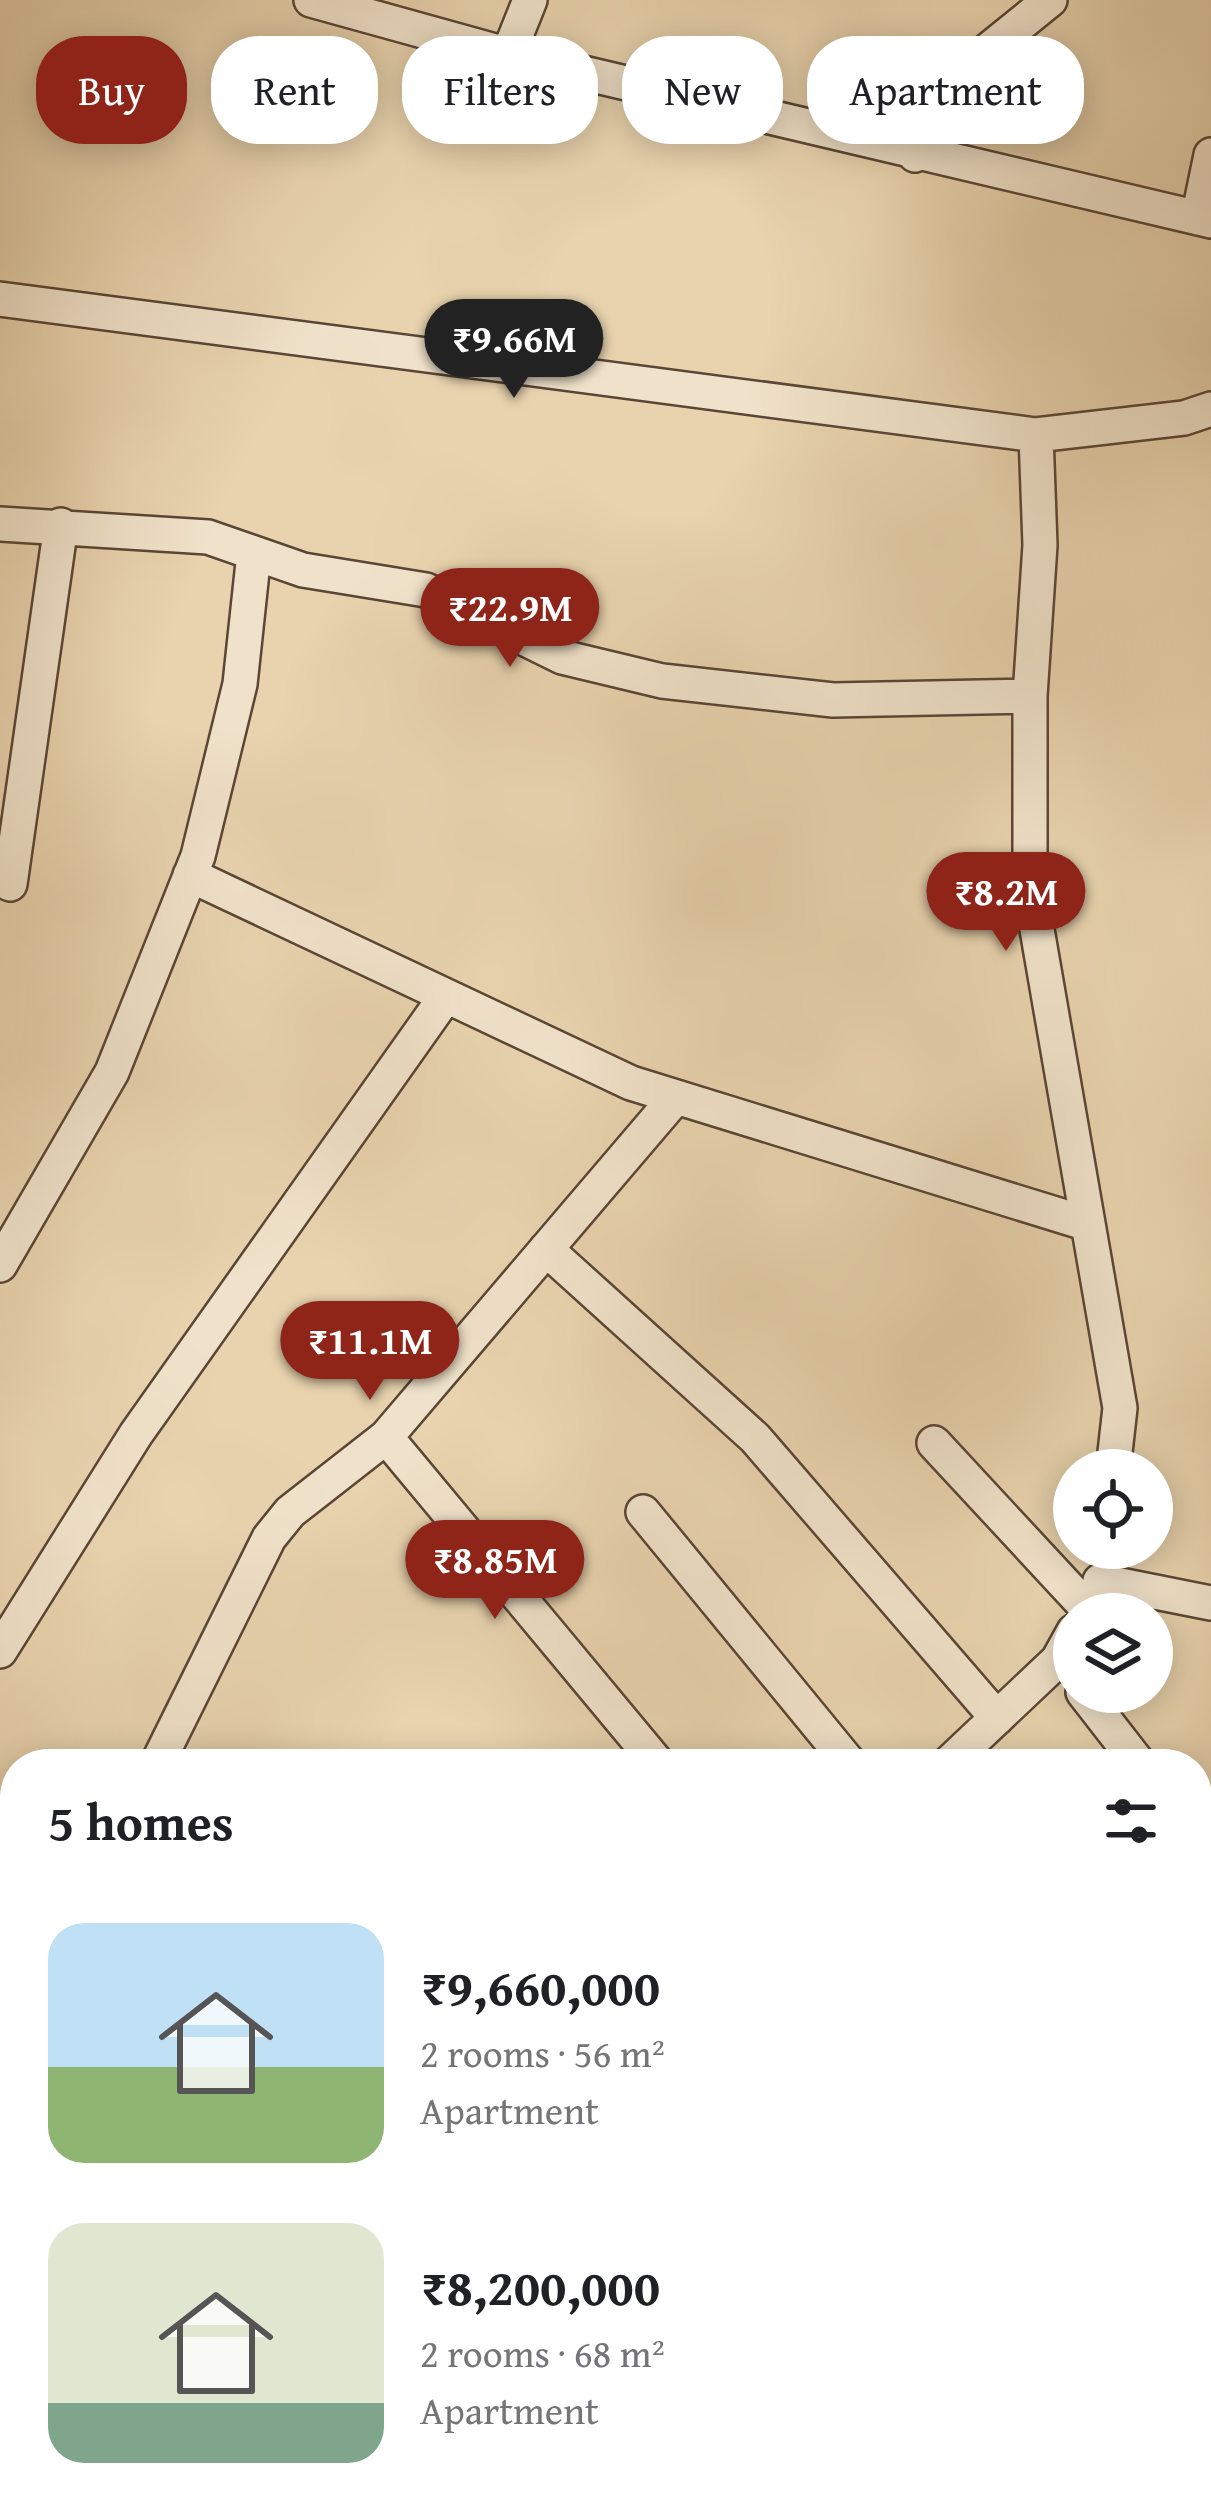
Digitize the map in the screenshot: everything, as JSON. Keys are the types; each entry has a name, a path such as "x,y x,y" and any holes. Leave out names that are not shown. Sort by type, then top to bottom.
{"street":[{"path":"311,0 440,36"},
{"path":"516,36 530,0"},
{"path":"915,155 982,55 1050,0"},
{"path":"598,77 915,155 1205,219 1211,155"},
{"path":"0,299 1036,435 1184,418 1211,409"},
{"path":"1036,435 1040,545 1030,697 1030,889 1120,1408 1115,1449"},
{"path":"0,524 208,537 303,570 426,590 562,657 662,681 833,700 1030,697"},
{"path":"10,884 61,525"},
{"path":"0,1265 112,1072 190,875 240,684 254,553"},
{"path":"190,875 631,1083 1088,1224"},
{"path":"0,1652 136,1435 446,996"},
{"path":"164,1749 269,1538 290,1512 386,1437 676,1096"},
{"path":"546,1249 755,1438 998,1718"},
{"path":"386,1437 646,1749"},
{"path":"934,1443 1062,1593"},
{"path":"643,1513 838,1749"},
{"path":"1173,1607 1211,1603"},
{"path":"964,1749 998,1718 1053,1653"},
{"path":"1099,1713 1127,1749"}]}
